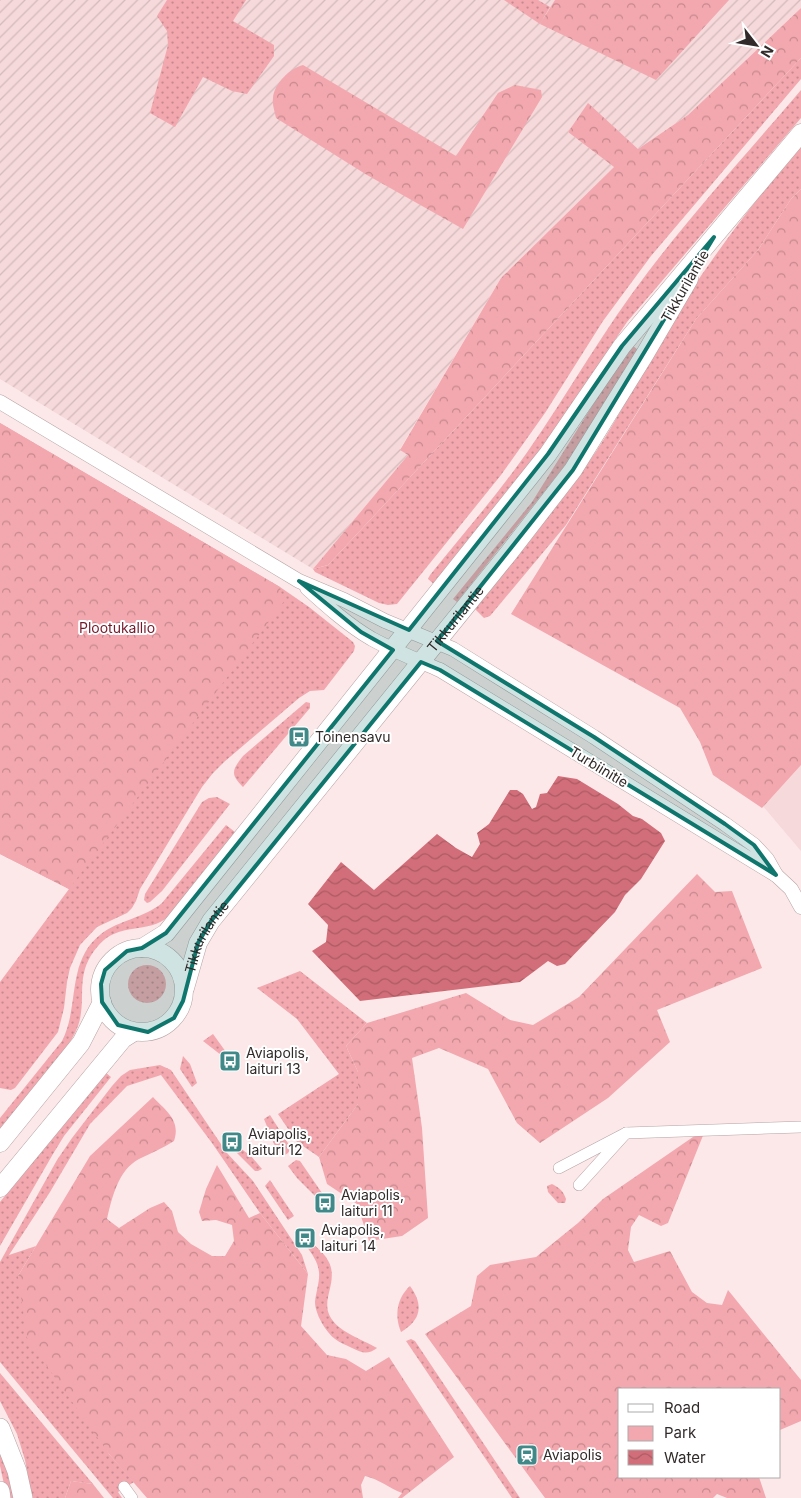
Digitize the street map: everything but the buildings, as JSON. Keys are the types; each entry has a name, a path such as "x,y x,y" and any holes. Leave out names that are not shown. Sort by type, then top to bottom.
{"highway":[{"path":"0,1428 17,1471 22,1498"},
{"path":"0,1490 2,1498"}],"main road":[{"name":"Tikkurilantie","path":"142,948 166,933 548,454 622,346 801,133"},
{"name":"Tikkurilantie","path":"185,988 198,943 210,921 508,554 573,470 645,354 714,237"},
{"path":"142,948 156,950 173,961 181,974 185,988 180,1008 174,1018 159,1029 148,1032 134,1032 126,1029 106,1013 102,1002 101,984 105,970 115,958 127,951 142,948"},
{"path":"0,1143 81,1043 102,1002"},
{"path":"0,1188 123,1040 134,1032"}],"street":[{"path":"0,402 299,581 344,600 385,621 437,641"},
{"path":"299,581 329,608 361,632 393,650 420,662"},
{"name":"Turbiinitie","path":"437,641 458,651 594,737 725,824 767,858 776,875"},
{"name":"Turbiinitie","path":"420,662 440,670 776,875 791,889 801,907"},
{"path":"559,1168 626,1133 801,1127"},
{"path":"579,1185 626,1133"},
{"path":"124,1487 132,1498"}],"highlighted area":[{"path":"714,237 573,470 437,641 594,737 725,824 754,845 776,875 440,670 421,662 211,921 198,943 183,1001 174,1018 148,1032 118,1025 102,1002 101,984 105,970 127,951 142,948 166,933 393,650 361,632 299,581 409,630 548,454 622,346"}],"shaded area":[{"path":"0,0 801,0 801,8 688,115 638,149 588,104 568,132 614,167 501,278 400,449 408,455 313,569 0,379"},
{"path":"801,763 801,851 762,805"}],"green space":[{"path":"167,0 246,0 233,21 274,45 274,56 247,94 232,91 203,77 175,127 150,113 168,45 167,31 157,16"},
{"path":"504,0 538,0 550,7 540,24"},
{"path":"555,0 729,0 656,80 540,24"},
{"path":"801,8 801,58 328,565 313,569 408,455 400,450 501,278 614,167 568,132 588,103 638,149 688,115"},
{"path":"801,58 801,79 651,256 603,321 545,413 501,475 397,604 379,603 315,572 313,569 328,565"},
{"path":"303,65 456,156 498,93 515,85 541,90 542,97 463,229 367,175 276,118 273,101 276,87 288,73"},
{"path":"801,90 801,118 627,322 538,455 435,585 428,579 430,575 517,467 648,272 685,225"},
{"path":"801,146 801,189 791,199 758,250 696,319 566,525 490,616 484,618 475,609 583,470 614,423 661,338 693,288 763,192"},
{"path":"801,189 801,765 762,808 713,775 700,742 680,708 511,614 696,319 758,250 791,199"},
{"path":"632,345 638,350 566,464 457,602 453,599 532,502"},
{"name":"Plootukallio","path":"0,423 280,587 309,607 353,642 355,646 354,651 324,690 310,691 299,698 224,762 202,787 140,889 132,908 127,913 97,927 80,945 70,968 58,1032 15,1088 11,1090 0,1088 0,982 69,889 0,854"},
{"name":"Plootukallio","path":"0,423 280,587 282,598 285,600 69,889 0,854"},
{"path":"306,702 310,703 310,708 243,787 234,775 239,761"},
{"path":"217,797 230,804 162,891 147,903 144,900 145,894 202,802 209,798"},
{"path":"226,825 235,832 169,916 161,922 152,925 115,933 98,946 90,957 83,976 81,1015 75,1033 58,1059 0,1130 0,1118 62,1041 71,1013 78,970 90,945 108,929 147,912 162,903"},
{"path":"697,874 715,892 732,891 762,968 657,1010 670,1042 608,1098 540,1143 517,1123 488,1069 439,1048 412,1058 422,1128 428,1218 402,1236 369,1241 357,1204 327,1184 319,1157 358,1104 358,1072 346,1046 367,1023 466,993 510,1020 533,1025 579,997"},
{"path":"147,965 161,970 166,984 161,998 147,1003 133,998 128,984 133,970"},
{"path":"300,971 367,1023 346,1046 358,1072 358,1104 319,1157 297,1142 278,1114 339,1074 297,1019 257,988"},
{"path":"213,1034 226,1052 221,1055 203,1041"},
{"path":"183,1056 190,1064 197,1083 192,1087 180,1069"},
{"path":"160,1065 171,1070 227,1153 253,1181 302,1255 308,1274 260,1213 212,1143 161,1075 127,1086 90,1124 50,1192 9,1255 36,1246 18,1276 109,1454 134,1482 118,1492 122,1498 113,1498 0,1362 0,1262 57,1160 112,1086 130,1070"},
{"path":"105,1072 111,1077 64,1136 0,1246 0,1202"},
{"path":"153,1097 171,1116 174,1122 176,1134 174,1141 139,1159 126,1170 117,1185 107,1219 119,1228 150,1208 164,1202 172,1211 178,1232 191,1244 212,1256 225,1256 234,1241 232,1225 216,1220 202,1221 199,1212 206,1189 217,1165 249,1218 260,1213 308,1274 301,1326 327,1355 346,1359 366,1371 389,1357 454,1457 402,1498 398,1498 402,1493 365,1476 361,1485 363,1498 147,1498 109,1454 27,1338 18,1276 90,1156"},
{"path":"270,1115 291,1148 282,1157 274,1144 264,1119"},
{"path":"706,1128 668,1223 661,1226 639,1215 631,1227 628,1250 634,1262 670,1251 692,1292 707,1303 722,1305 728,1290 801,1380 801,1421 781,1430 781,1388 618,1388 618,1478 759,1478 766,1498 727,1498 717,1494 713,1498 545,1498 425,1334 471,1306 477,1276 490,1265 536,1257 578,1223 603,1199"},
{"path":"240,1148 251,1156 262,1169 255,1171 235,1151"},
{"path":"296,1160 300,1161 322,1193 316,1197 288,1166"},
{"path":"270,1180 294,1216 288,1220 265,1186"},
{"path":"552,1184 562,1192 566,1199 565,1203 558,1203 548,1192 547,1186"},
{"path":"313,1244 326,1258 331,1268 332,1276 327,1305 332,1320 348,1333 377,1348 374,1350 362,1352 339,1342 322,1322 315,1307 319,1272 314,1258 307,1247"},
{"path":"410,1286 419,1306 418,1312 413,1322 401,1332 397,1313 398,1307 402,1296"},
{"path":"411,1339 415,1341 520,1498 512,1498 406,1341"},
{"path":"0,1373 93,1484 71,1481 65,1498 32,1498 25,1460 17,1434 0,1401"},
{"path":"0,1446 16,1498 7,1498 0,1466"},
{"path":"71,1481 93,1484 104,1498 65,1498"}],"water":[{"path":"558,776 577,779 618,804 633,816 642,819 661,833 665,841 641,879 625,895 615,912 565,964 557,966 548,961 520,982 360,1001 312,951 326,942 328,925 308,904 341,862 374,890 437,834 472,857 480,844 477,833 489,824 510,790 517,790 523,794 532,809 536,807 540,794 547,793"}],"place":[{"name":"Toinensavu","path":"299,737"},
{"name":"Aviapolis, laituri 13","path":"230,1061"},
{"name":"Aviapolis, laituri 12","path":"232,1142"},
{"name":"Aviapolis, laituri 11","path":"325,1203"},
{"name":"Aviapolis, laituri 14","path":"305,1238"},
{"name":"Aviapolis","path":"527,1455"}]}
